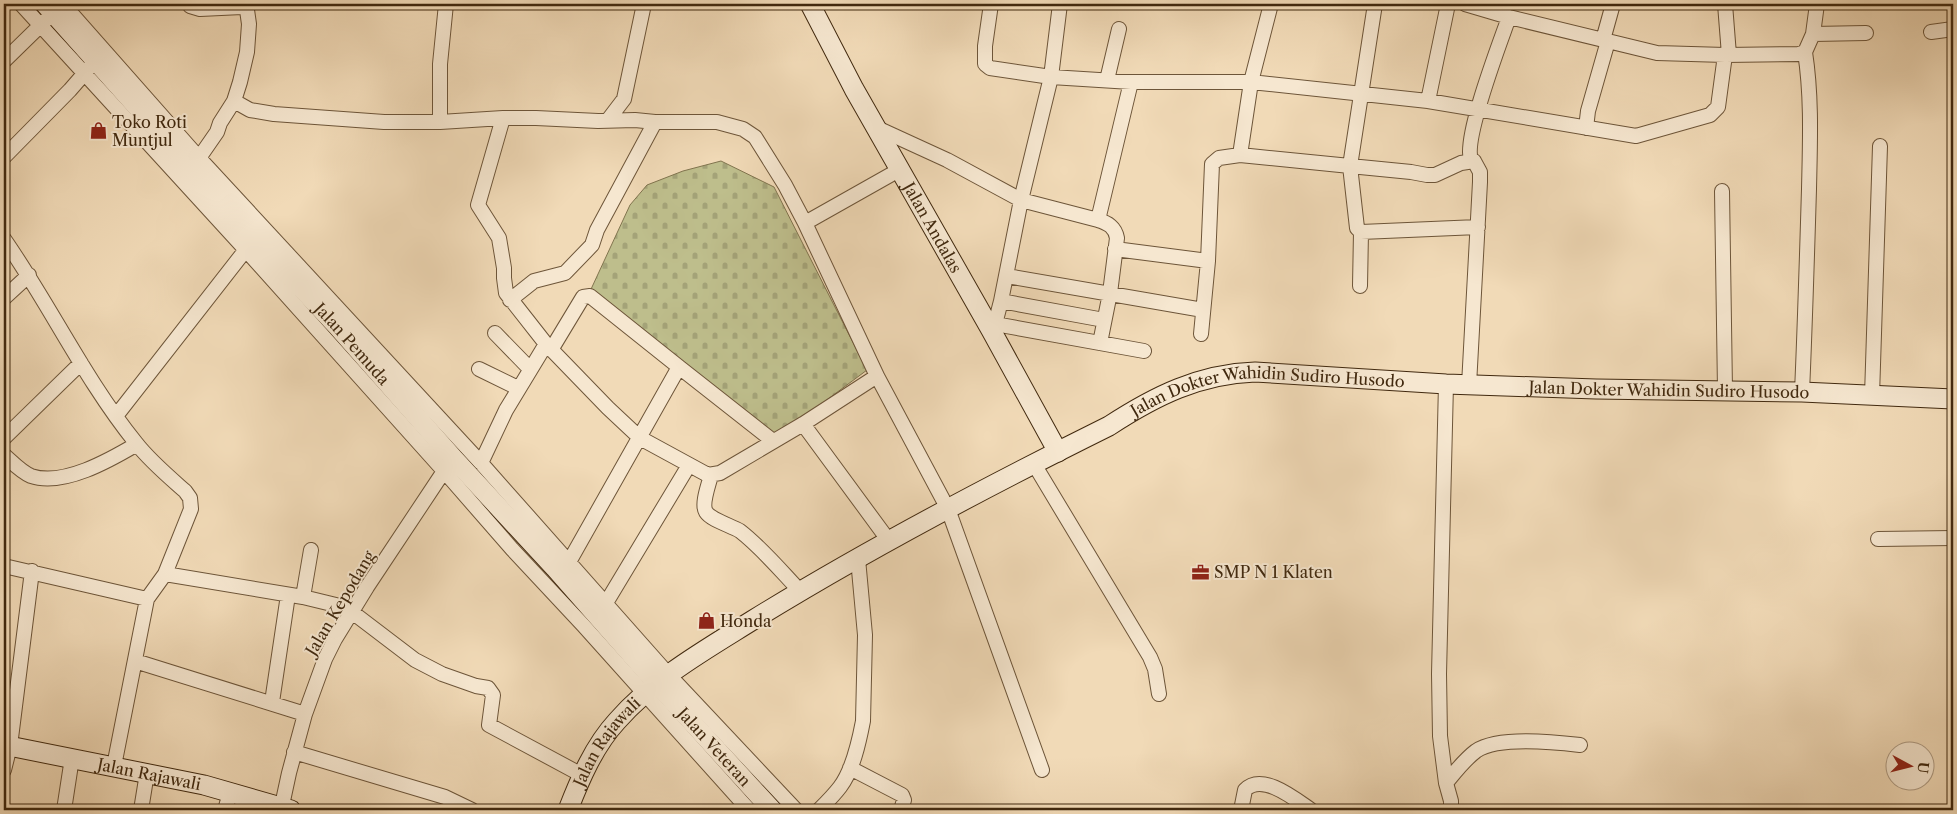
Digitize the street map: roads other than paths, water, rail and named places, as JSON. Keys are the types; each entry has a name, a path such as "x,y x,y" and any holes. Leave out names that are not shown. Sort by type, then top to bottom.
{"main road":[{"name":"Jalan Andalas","path":"810,4 842,67 899,170 993,327 1058,452"},
{"name":"Jalan Pemuda","path":"50,12 89,67 194,162 250,244 337,326 450,466 555,568 656,684"},
{"name":"Jalan Dokter Wahidin Sudiro Husodo","path":"656,684 800,591 948,509 1109,426 1138,407 1164,394 1202,380 1231,373 1256,372 1470,385 1802,392 1953,399"},
{"name":"Jalan Rajawali","path":"568,810 582,775 598,747 616,722 656,684"},
{"name":"Jalan Veteran","path":"656,684 772,810"},
{"name":"Jalan Rajawali","path":"7,745 204,785 228,801 285,809"}],"street":[{"path":"21,4 50,12 481,463 606,603 656,684 749,810"},
{"path":"189,4 200,9 242,7 247,10 249,17 247,52 234,101 220,123 217,132 194,162"},
{"path":"440,122 440,64 446,4"},
{"path":"608,120 624,100 644,4"},
{"path":"990,4 985,46 985,64 990,68 1051,78 1131,82 1251,82 1478,108 1636,136 1710,115 1718,107 1727,55 1725,4"},
{"path":"1060,4 1051,78 1021,200 1007,276 993,327 1144,351"},
{"path":"1240,155 1251,82 1271,4"},
{"path":"1360,286 1361,232 1357,228 1350,166 1375,4"},
{"path":"1428,101 1448,4"},
{"path":"1465,4 1509,17 1658,53 1727,55 1799,54 1805,52"},
{"path":"1586,128 1588,111 1614,4"},
{"path":"1802,392 1810,140 1808,73 1805,52 1813,34 1817,4"},
{"path":"4,61 50,12"},
{"path":"1470,385 1480,172 1468,153 1478,108 1509,17"},
{"path":"1107,80 1119,29"},
{"path":"1931,32 1953,29"},
{"path":"1813,34 1866,33"},
{"path":"4,157 70,90 89,67 250,244 116,416"},
{"path":"1098,220 1131,82"},
{"path":"624,100 635,120"},
{"path":"234,101 250,110 274,114 384,122 440,122 504,118 717,122 743,129 755,138 768,156 805,223 877,376 948,509 1042,770"},
{"path":"504,118 478,205 498,238 504,268 506,293 548,347 640,438 711,475 720,473 803,424 877,376"},
{"path":"510,300 534,281 547,276 557,277 566,273 592,245 597,230 655,122"},
{"path":"875,126 947,160 1021,200 1106,222 1116,231 1117,238 1110,294 1100,343"},
{"path":"1872,396 1880,146"},
{"path":"1201,334 1208,261 1212,164 1219,158 1240,155 1427,175 1435,174 1461,162 1474,161"},
{"path":"805,223 899,170"},
{"path":"1722,191 1725,390"},
{"path":"1361,232 1478,228"},
{"path":"4,239 29,275 81,363 116,416 137,444 190,498 191,509 165,574 147,599 114,766"},
{"path":"1115,249 1208,261"},
{"path":"4,298 29,275"},
{"path":"1007,276 1203,310"},
{"path":"481,463 518,388 583,297 586,296 590,296 773,441"},
{"path":"1001,301 1104,320"},
{"path":"495,333 530,369"},
{"path":"4,438 81,363"},
{"path":"569,562 679,367"},
{"path":"479,369 518,388"},
{"path":"1446,384 1439,674 1440,736 1451,810"},
{"path":"803,424 889,541"},
{"path":"4,455 31,476 43,478 63,476 92,469 137,444"},
{"path":"1034,464 1150,657 1155,670 1159,694"},
{"path":"606,603 689,465"},
{"name":"Jalan Kepodang","path":"285,809 294,752 305,714 325,659 352,612 450,466"},
{"path":"711,475 705,504 705,510 708,515 735,528 749,538 800,591"},
{"path":"1878,539 1953,538"},
{"path":"303,597 311,550"},
{"path":"819,810 841,787 850,768 863,721 865,634 858,560"},
{"path":"4,566 147,599"},
{"path":"4,770 32,571"},
{"path":"165,574 303,597 340,606 352,612 414,660 442,674 488,688 493,695 490,725 494,729 582,775"},
{"path":"272,702 288,596"},
{"path":"135,661 272,702 305,714"},
{"path":"656,684 796,810"},
{"path":"1446,783 1465,760 1477,750 1488,746 1518,741 1542,741 1580,745"},
{"path":"294,752 445,797 472,810"},
{"path":"64,810 72,758"},
{"path":"850,768 902,795 904,800 901,810"},
{"path":"141,810 147,773"},
{"path":"1241,810 1245,790 1254,784 1263,784 1293,798 1311,810"}],"place":[{"name":"Toko Roti Muntjul","path":"98,131"},
{"name":"SMP N 1 Klaten","path":"1200,572"},
{"name":"Honda","path":"706,621"}]}
